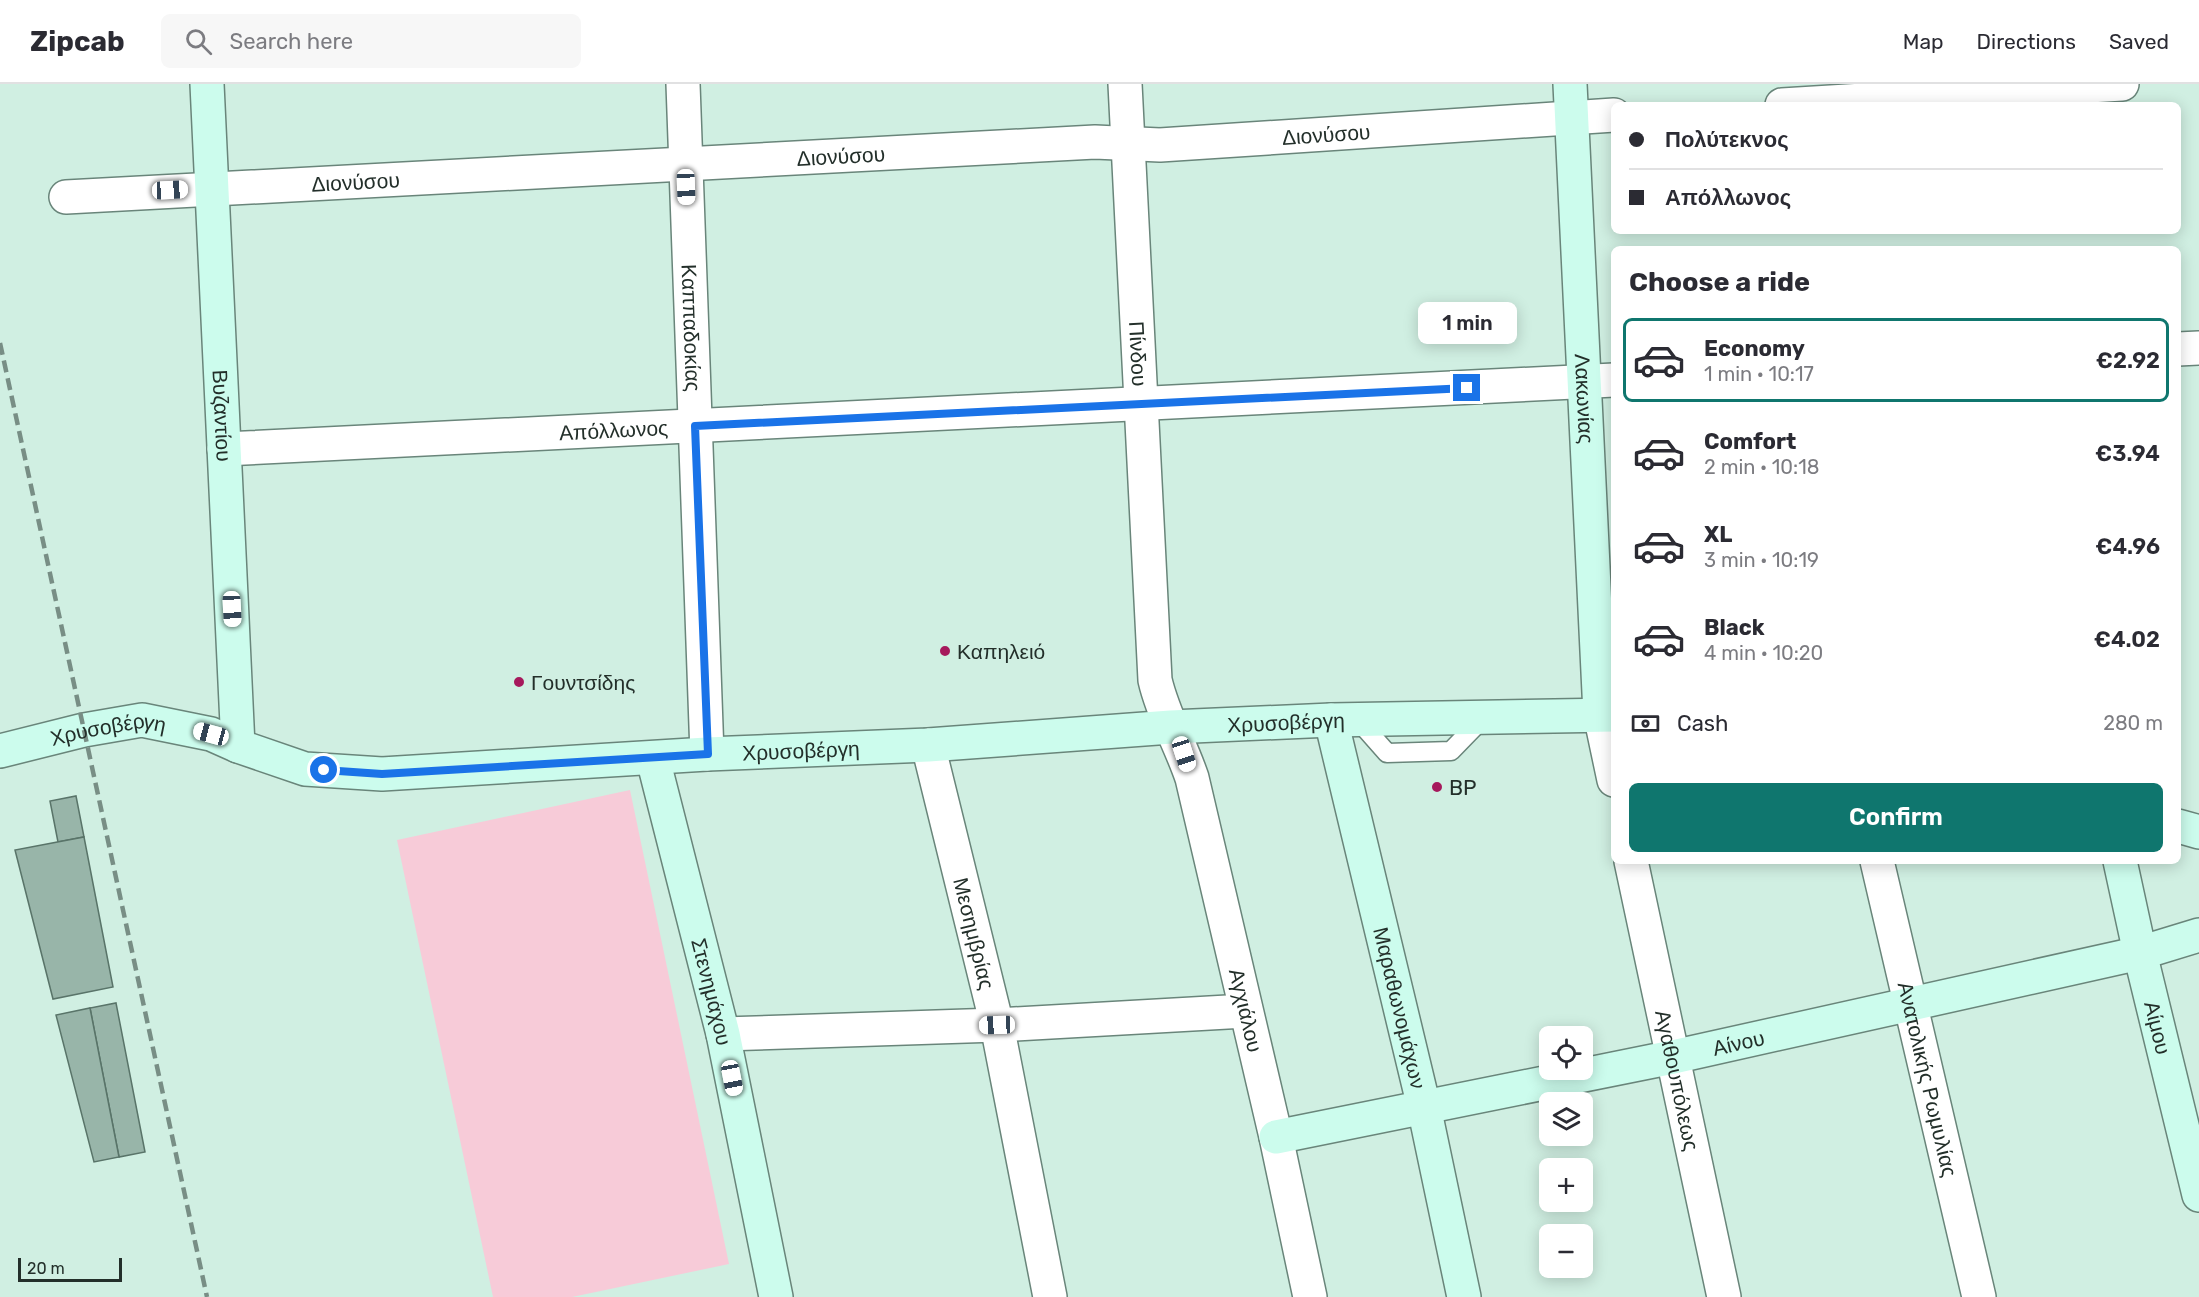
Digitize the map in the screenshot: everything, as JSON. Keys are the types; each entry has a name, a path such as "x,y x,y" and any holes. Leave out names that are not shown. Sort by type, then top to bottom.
{"street":[{"name":"Βυζαντίου","path":"207,84 238,746"},
{"name":"Καππαδοκίας","path":"682,84 708,754"},
{"name":"Πίνδου","path":"1125,84 1154,669 1161,705 1171,727"},
{"name":"Λακωνίας","path":"1570,84 1599,381 1607,714"},
{"path":"1831,102 2122,84"},
{"name":"Διονύσου","path":"66,196 1095,142 1160,145 1611,115"},
{"path":"2181,349 2199,348"},
{"name":"Απόλλωνος","path":"224,449 1599,381"},
{"path":"1607,714 1611,752"},
{"name":"Χρυσοβέργη","path":"0,750 84,730 142,720 199,731 305,769 382,774 708,754 928,745 1171,727 1344,719 1607,714"},
{"name":"Μαραθωνομάχων","path":"1344,719 1464,1297"},
{"name":"Αγχιάλου","path":"1171,727 1192,778 1276,1137 1310,1297"},
{"name":"Μεσημβρίας","path":"928,745 997,1025 1050,1297"},
{"name":"Στενημάχου","path":"653,759 723,1034 776,1297"},
{"path":"2181,827 2199,832"},
{"name":"Αγαθουπόλεως","path":"1632,864 1724,1297"},
{"name":"Ανατολικής Ρωμυλίας","path":"1878,864 1979,1297"},
{"name":"Αίμου","path":"2121,864 2199,1195"},
{"name":"Αίνου","path":"1276,1137 1673,1057 2140,953 2199,934"},
{"path":"723,1034 997,1025 1245,1011"}],"shaded area":[{"path":"630,790 729,1264 572,1297 493,1297 397,840"}],"building":[{"path":"76,796 84,837 58,842 50,801"},
{"path":"84,837 113,987 53,999 15,850"},
{"path":"116,1003 145,1152 119,1157 90,1008"},
{"path":"90,1008 119,1157 94,1162 56,1015"}],"railway":[{"path":"0,343 207,1297"}],"place":[{"name":"Καπηλειό","path":"945,651"},
{"name":"Γουντσίδης","path":"519,682"},
{"name":"BP","path":"1437,787"}],"route":[{"path":"324,770 382,774 708,754 695,426 1467,388"}]}
